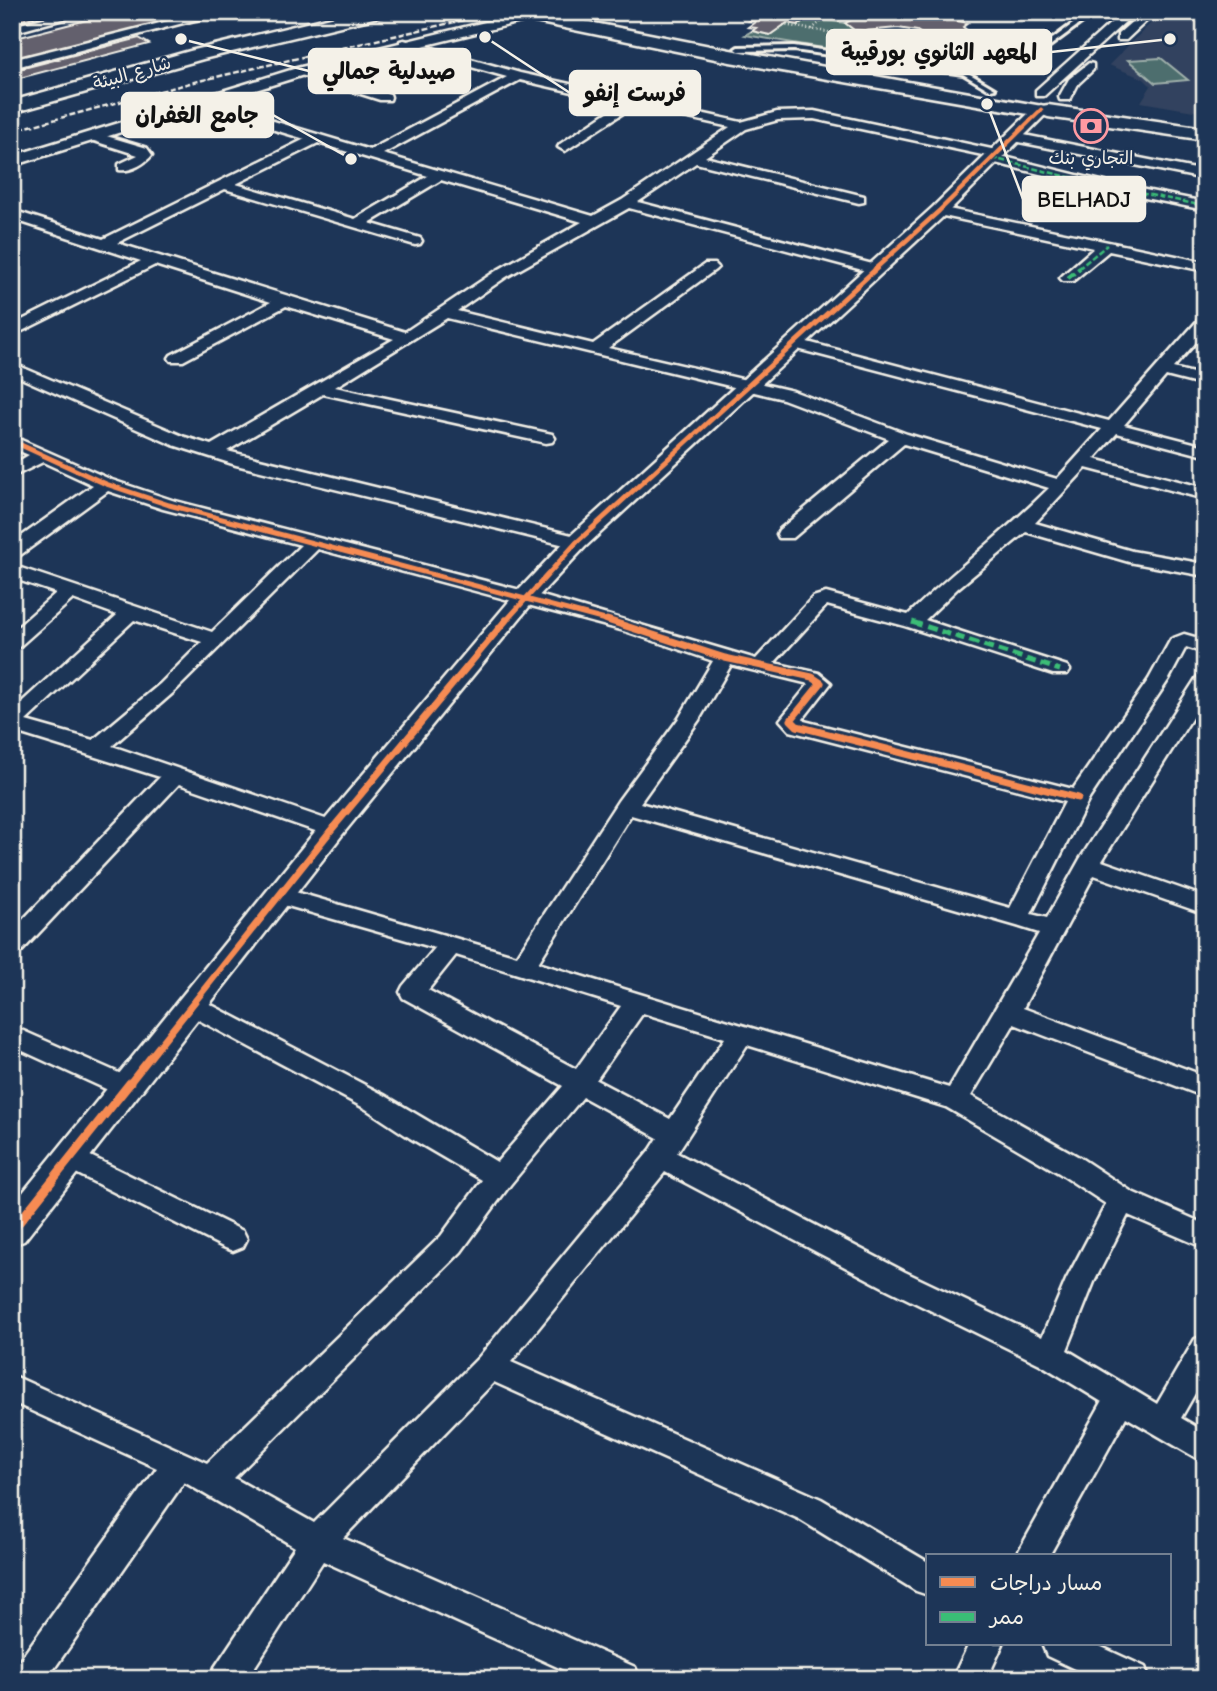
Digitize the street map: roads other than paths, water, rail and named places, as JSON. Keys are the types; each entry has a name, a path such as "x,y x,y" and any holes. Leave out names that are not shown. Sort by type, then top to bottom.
{"main road":[{"name":"شارع البيئة","path":"12,107 197,55 376,12"},
{"path":"567,12 738,49 992,89 1040,103 1205,134"},
{"path":"520,14 730,56 1069,108 1072,106 1068,99"},
{"name":"شارع البيئة","path":"12,94 188,45 273,17"},
{"path":"1068,99 1205,124"}],"street":[{"path":"12,30 83,12"},
{"path":"183,12 197,18"},
{"path":"15,62 219,12"},
{"path":"16,1220 128,1088 278,895 525,597 577,542 939,211 1014,137 1040,103 1130,12"},
{"path":"1068,99 1073,82 1150,12"},
{"path":"12,161 302,71 520,14"},
{"path":"404,44 518,76 741,126"},
{"path":"302,71 385,97"},
{"path":"370,155 518,76"},
{"path":"565,146 631,102"},
{"path":"198,103 594,221"},
{"path":"214,451 407,338 501,274 626,203 741,126 777,116 822,116 994,156 1105,186 1205,206"},
{"path":"93,136 142,151 145,155 124,167"},
{"path":"1014,137 1205,176"},
{"path":"106,243 315,139"},
{"path":"694,158 859,199"},
{"path":"357,224 439,175"},
{"path":"225,185 415,242"},
{"path":"626,203 875,269"},
{"path":"939,211 1205,267"},
{"path":"16,217 407,338"},
{"path":"1068,278 1107,245"},
{"path":"12,331 154,260"},
{"path":"597,349 710,267"},
{"path":"177,358 284,300"},
{"path":"447,313 787,395 901,439 1061,486"},
{"path":"912,622 951,584 1023,525 1083,462 1205,322"},
{"path":"792,343 1205,451"},
{"path":"12,368 179,441 242,461 577,542"},
{"path":"1164,371 1205,381"},
{"path":"321,389 546,438"},
{"path":"786,534 901,439"},
{"path":"12,441 106,485 169,505 525,597 632,627 725,658 812,677 821,683 791,720 797,726 1078,798"},
{"path":"12,472 42,455"},
{"path":"1083,462 1205,494"},
{"path":"12,552 106,485"},
{"path":"1023,525 1118,553 1205,570"},
{"path":"98,747 167,688 314,543"},
{"path":"12,571 215,639"},
{"path":"12,643 70,591"},
{"path":"761,665 820,601 826,598 912,622 1060,670"},
{"path":"12,724 131,613"},
{"path":"1017,918 1078,798 1159,680 1178,643 1184,640 1205,647"},
{"path":"523,967 626,806 688,720 725,658"},
{"path":"955,1100 1008,1012 1088,865 1205,680"},
{"path":"12,724 98,747 174,776 332,829"},
{"path":"12,946 174,776"},
{"path":"626,806 1052,928"},
{"path":"1088,865 1205,906"},
{"path":"278,895 451,945 740,1035 825,1058 955,1100 1069,1165 1122,1200 1205,1237"},
{"path":"451,945 412,992 579,1084 667,1146 895,1280 1050,1355 1205,1449"},
{"path":"191,1004 375,1102 419,1131 500,1177"},
{"path":"211,1480 451,1244 500,1177 579,1084 636,1004"},
{"path":"1008,1012 1205,1087"},
{"path":"12,1035 128,1088"},
{"path":"227,1679 317,1542 490,1366 667,1146 740,1035"},
{"path":"70,1157 233,1239"},
{"path":"1050,1355 1080,1280 1122,1200"},
{"path":"1162,1423 1205,1348"},
{"path":"490,1366 810,1509 926,1579"},
{"path":"12,1388 179,1463 317,1542 577,1671 623,1679"},
{"path":"1033,1554 1120,1398"},
{"path":"27,1679 179,1463"},
{"path":"969,1679 985,1646"},
{"path":"1063,1646 1133,1679"}],"lane":[{"path":"1041,50 1093,12"}],"railway":[{"path":"12,131 190,83 498,12"}],"place":[{"name":"فرست إنفو","path":"485,37"},
{"name":"صيدلية جمالي","path":"181,39"},
{"name":"المعهد الثانوي بورقيبة","path":"1170,39"},
{"name":"BELHADJ","path":"987,104"},
{"name":"التجاري بنك","path":"1091,126"},
{"name":"جامع الغفران","path":"351,159"}]}
